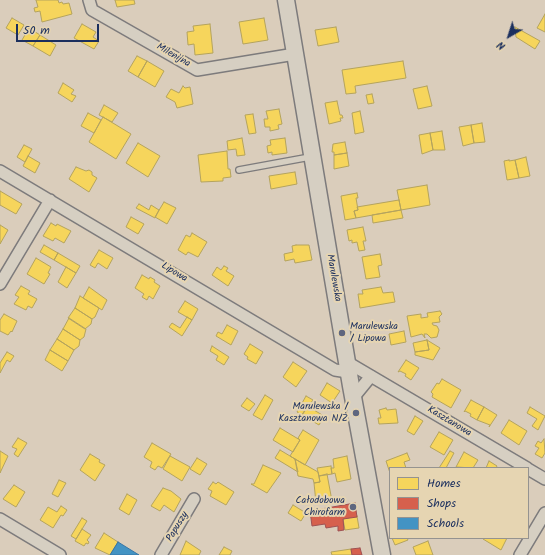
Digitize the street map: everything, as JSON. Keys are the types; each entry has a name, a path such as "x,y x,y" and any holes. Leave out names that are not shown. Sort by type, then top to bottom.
{"street":[{"name":"Milenijna","path":"89,0 92,10 197,70 295,54"},
{"name":"Marulewska","path":"286,0 353,398 382,555"},
{"name":"Lipowa","path":"0,171 335,370 348,367"},
{"path":"0,284 50,200"},
{"name":"Kasztanowa","path":"348,367 371,376 525,467"},
{"path":"353,398 371,376"},
{"name":"Kasztanowa","path":"529,469 545,479"},
{"name":"Papuszy","path":"161,555 194,499"},
{"path":"520,555 545,513"},
{"path":"0,519 60,555"}],"lane":[{"path":"239,170 313,156"}],"building: Homes":[{"path":"36,0 58,0 59,3 69,3 72,14 42,22 40,11 35,12 34,8 38,7"},
{"path":"115,0 134,0 135,4 117,7"},
{"path":"545,14 545,32 537,28"},
{"path":"12,18 24,25 18,35 6,28"},
{"path":"264,18 268,40 243,44 239,22"},
{"path":"82,24 96,32 93,37 99,41 94,49 74,38"},
{"path":"210,24 213,53 195,55 194,44 188,45 187,32 194,31 193,26"},
{"path":"336,27 339,42 318,46 315,30"},
{"path":"515,27 540,41 535,49 516,37"},
{"path":"29,28 40,35 33,46 22,40"},
{"path":"40,35 56,45 50,56 33,46"},
{"path":"137,56 147,61 138,77 128,71"},
{"path":"147,61 164,71 155,87 138,77"},
{"path":"403,61 406,78 355,86 356,93 346,94 342,70"},
{"path":"63,83 74,90 71,94 76,96 72,102 58,93"},
{"path":"183,86 185,88 190,87 193,104 177,108 175,102 166,97 171,89 179,93"},
{"path":"427,86 432,106 418,109 413,89"},
{"path":"372,94 374,103 368,104 366,95"},
{"path":"337,101 340,115 342,115 343,118 340,118 341,121 329,124 325,103"},
{"path":"104,105 118,113 112,122 99,115"},
{"path":"279,109 282,124 278,125 279,129 270,131 270,127 265,127 264,119 268,119 266,111"},
{"path":"360,111 364,132 355,134 352,113"},
{"path":"88,113 101,120 94,133 81,126"},
{"path":"253,114 256,133 249,134 245,115"},
{"path":"103,117 131,134 116,159 89,142"},
{"path":"482,123 485,142 474,143 471,125"},
{"path":"471,125 474,143 463,146 459,127"},
{"path":"442,131 445,150 433,150 430,133"},
{"path":"430,133 433,150 422,154 419,135"},
{"path":"242,138 245,155 237,156 236,149 228,150 227,141"},
{"path":"285,138 287,153 272,155 272,152 268,153 267,146 271,145 270,140"},
{"path":"345,142 347,153 334,155 334,152 332,152 333,144"},
{"path":"138,143 160,156 148,177 126,163"},
{"path":"24,145 32,149 25,162 17,157"},
{"path":"227,151 228,169 230,169 231,177 223,178 223,181 201,182 198,155"},
{"path":"347,153 349,166 334,169 334,155"},
{"path":"28,156 40,163 35,173 23,166"},
{"path":"526,157 530,176 519,178 515,160"},
{"path":"515,160 519,178 507,180 504,161"},
{"path":"76,167 86,171 89,170 92,172 92,175 97,178 89,192 69,179"},
{"path":"295,172 297,184 271,189 269,176"},
{"path":"427,185 430,205 401,210 397,190"},
{"path":"0,191 22,204 16,214 0,205"},
{"path":"357,193 358,198 356,198 358,210 354,211 356,218 345,220 341,196"},
{"path":"399,200 401,210 356,218 354,211 358,210 357,207"},
{"path":"164,202 176,208 167,224 155,217"},
{"path":"139,204 149,210 151,205 159,210 155,218 136,208"},
{"path":"401,210 403,218 373,223 372,215"},
{"path":"131,217 144,224 138,234 126,227"},
{"path":"51,223 56,226 57,224 71,231 64,243 55,238 53,241 43,236"},
{"path":"0,225 8,230 0,244"},
{"path":"363,227 366,241 363,241 365,250 359,251 357,242 352,243 352,240 349,241 347,230"},
{"path":"192,233 207,242 198,257 188,252 186,255 178,250 186,235 190,237"},
{"path":"44,245 58,253 54,260 40,252"},
{"path":"309,245 312,260 295,263 294,259 285,261 284,254 293,252 292,246"},
{"path":"99,250 113,258 107,269 98,263 95,268 90,265"},
{"path":"58,253 80,266 76,273 54,260"},
{"path":"380,254 382,265 378,266 380,277 366,279 362,257"},
{"path":"36,258 51,267 48,273 50,274 44,284 27,274"},
{"path":"224,266 228,268 226,271 234,276 228,286 212,275 217,267 221,270"},
{"path":"66,267 76,273 67,288 58,282"},
{"path":"142,275 149,279 150,277 155,280 154,282 160,286 153,299 149,296 147,300 142,297 144,294 135,288"},
{"path":"21,286 30,291 28,294 37,299 32,308 28,306 26,310 14,304 19,297 15,295"},
{"path":"89,287 107,300 102,310 83,298"},
{"path":"381,287 383,293 393,292 395,302 360,308 358,294 363,294 362,290"},
{"path":"80,296 99,308 95,317 92,319 75,308"},
{"path":"185,301 198,309 192,320 178,312"},
{"path":"75,308 92,319 91,324 85,329 68,318"},
{"path":"440,311 442,314 439,317 440,322 432,323 433,325 437,326 439,330 437,337 431,338 427,334 424,334 425,338 422,334 411,337 407,316 421,314 421,318 428,317 427,313"},
{"path":"4,314 17,321 12,332 11,331 8,335 0,331 0,320"},
{"path":"187,317 192,320 182,336 169,327 172,323 180,328"},
{"path":"69,318 86,329 84,337 80,340 63,329"},
{"path":"227,325 238,331 231,345 216,336 218,332 222,334"},
{"path":"63,329 80,340 79,346 74,350 57,339"},
{"path":"404,331 406,342 391,345 389,334"},
{"path":"57,339 74,350 68,361 50,350"},
{"path":"427,340 429,350 415,352 413,343"},
{"path":"427,340 440,348 433,360 415,355 415,352 429,350"},
{"path":"250,344 263,352 256,364 247,359 248,357 244,354"},
{"path":"212,346 229,357 224,365 216,360 218,356 210,351"},
{"path":"50,350 68,361 62,371 45,360"},
{"path":"7,352 14,356 10,362 7,360 0,373 0,363"},
{"path":"406,360 419,368 411,380 405,376 406,374 400,371 398,372"},
{"path":"293,362 307,371 296,387 283,377"},
{"path":"442,379 461,390 451,408 432,397 433,394 431,392 437,383 439,384"},
{"path":"327,383 340,391 332,403 320,395"},
{"path":"265,395 273,400 262,420 253,415"},
{"path":"306,396 313,400 302,415 297,412"},
{"path":"247,398 255,404 249,411 241,406"},
{"path":"471,400 484,407 477,420 470,416 471,414 465,411 464,412"},
{"path":"307,406 324,416 319,425 302,415"},
{"path":"484,407 497,415 489,427 490,425 477,420"},
{"path":"530,407 545,416 538,430 532,426 537,419 527,413"},
{"path":"386,408 387,410 396,409 398,423 379,424 378,418 381,418 379,410"},
{"path":"415,416 423,421 414,435 407,431"},
{"path":"509,420 527,431 519,445 501,433"},
{"path":"280,428 300,440 293,452 273,440"},
{"path":"303,430 319,440 305,465 290,456 300,440 298,438"},
{"path":"439,432 453,440 444,455 430,447"},
{"path":"18,438 27,443 18,457 14,454 17,449 12,447"},
{"path":"544,439 545,453 542,458 535,454 539,448 535,446 538,441 541,443"},
{"path":"152,443 171,454 162,468 158,466 155,470 150,467 152,462 144,457"},
{"path":"280,450 295,459 298,472 275,458"},
{"path":"0,451 8,456 0,473"},
{"path":"450,451 454,453 447,467 440,467"},
{"path":"464,452 478,460 474,467 456,467"},
{"path":"407,453 410,460 404,462 406,467 389,467 389,470 386,461"},
{"path":"90,454 105,465 95,481 80,470"},
{"path":"170,456 190,467 182,481 163,469"},
{"path":"347,456 351,479 337,482 335,473 332,474 331,468 334,468 333,459"},
{"path":"197,458 207,464 200,475 190,469"},
{"path":"295,459 318,472 320,482 314,483 313,479 298,476"},
{"path":"489,461 497,466 496,467 486,467"},
{"path":"263,465 281,473 267,493 251,484 254,484"},
{"path":"331,466 332,474 319,476 317,468"},
{"path":"327,474 332,501 316,503 314,483 320,482 319,476"},
{"path":"59,480 66,483 58,497 52,494"},
{"path":"213,482 216,484 218,482 234,492 226,505 210,496 212,491 208,489"},
{"path":"14,485 25,492 16,507 3,499"},
{"path":"163,488 171,491 181,499 174,512 164,505 160,511 151,506"},
{"path":"127,494 137,500 129,515 119,509"},
{"path":"293,505 306,513 301,521 288,513"},
{"path":"61,506 67,510 63,516 61,515 53,528 40,520 48,507 57,512"},
{"path":"357,516 359,528 345,530 343,519"},
{"path":"82,518 87,521 76,539 71,536"},
{"path":"82,529 91,535 87,540 89,542 88,544 86,543 84,546 75,541"},
{"path":"104,533 118,542 110,555 95,548"},
{"path":"392,539 408,540 395,545"},
{"path":"483,539 506,539 501,550"},
{"path":"186,541 201,551 199,555 180,555"},
{"path":"428,541 433,555 416,555 413,547"},
{"path":"224,547 232,551 230,555 219,555"},
{"path":"351,549 352,555 332,555 331,552"}],"building: Shops":[{"path":"355,503 357,517 343,519 344,530 338,531 338,526 326,528 325,524 312,526 310,511"},
{"path":"360,548 362,555 352,555 351,549"}],"building: Schools":[{"path":"118,542 139,555 110,555"}],"place":[{"name":"Marulewska / Lipowa","path":"342,333"},
{"name":"Marulewska / Kasztanowa N/Ż","path":"356,413"},
{"name":"Całodobowa Chirofarm","path":"353,507"}]}
